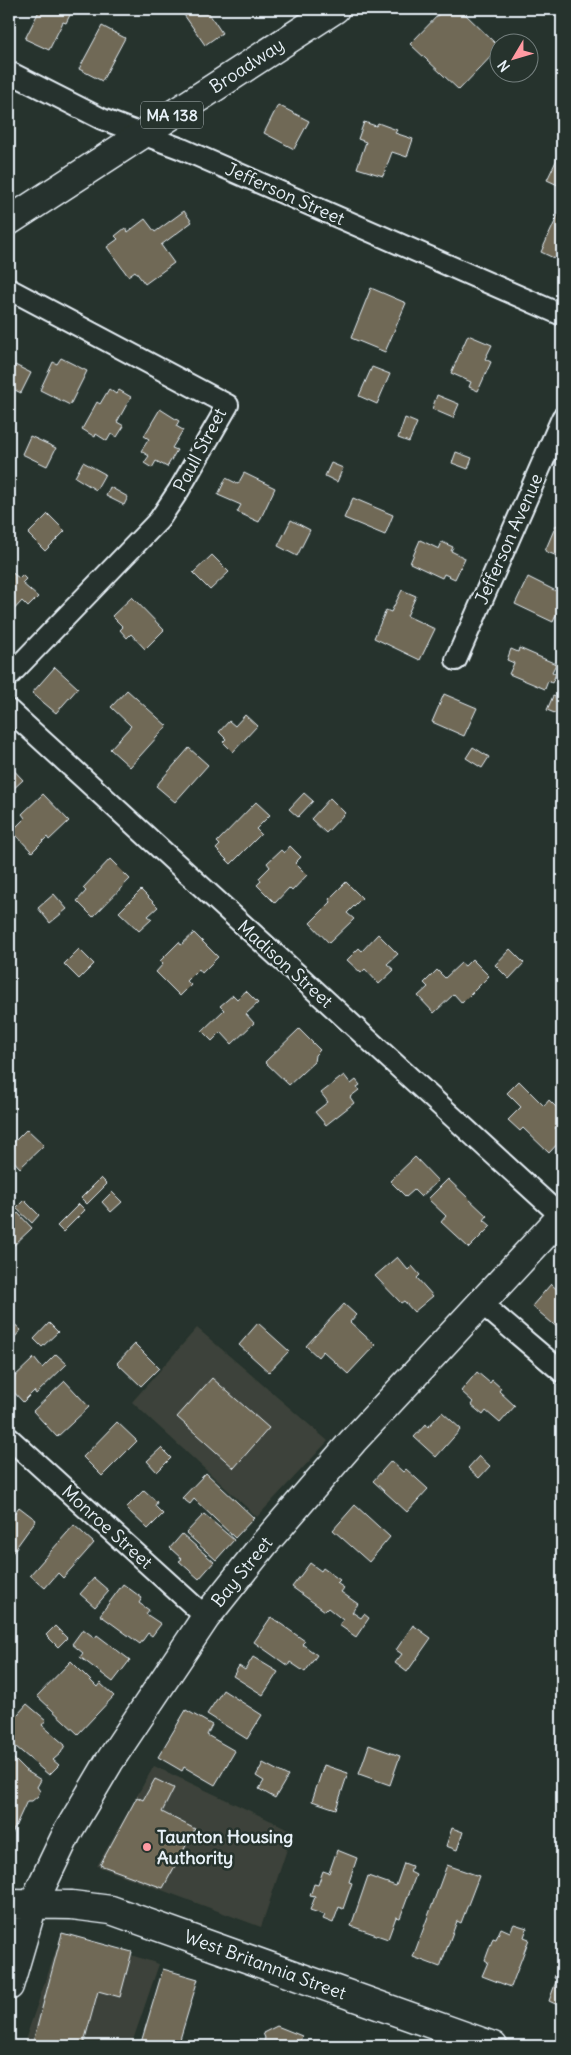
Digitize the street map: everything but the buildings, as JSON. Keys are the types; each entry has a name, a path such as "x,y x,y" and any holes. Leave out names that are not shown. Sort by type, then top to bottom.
{"main road":[{"name":"Broadway","path":"9,221 335,9"},
{"name":"Bay Street","path":"9,1986 21,1904 67,1832 92,1788 206,1617 264,1544 326,1471 562,1217"},
{"name":"West Britannia Street","path":"21,1904 97,1906 493,2046"}],"street":[{"name":"Jefferson Street","path":"9,72 102,119 182,149 562,316"},
{"name":"Paull Street","path":"9,290 228,405 179,490 159,520 9,676"},
{"name":"Jefferson Avenue","path":"456,660 562,418"},
{"name":"Madison Street","path":"9,710 562,1217"},
{"path":"481,1303 562,1372"},
{"name":"Monroe Street","path":"9,1438 206,1617"}],"shaded area":[{"path":"197,1328 328,1441 257,1517 132,1402"},
{"path":"154,1766 293,1831 261,1927 97,1866"},
{"path":"62,1933 159,1964 131,2046 23,2046"}],"place":[{"name":"Taunton Housing Authority","path":"147,1847"}]}
